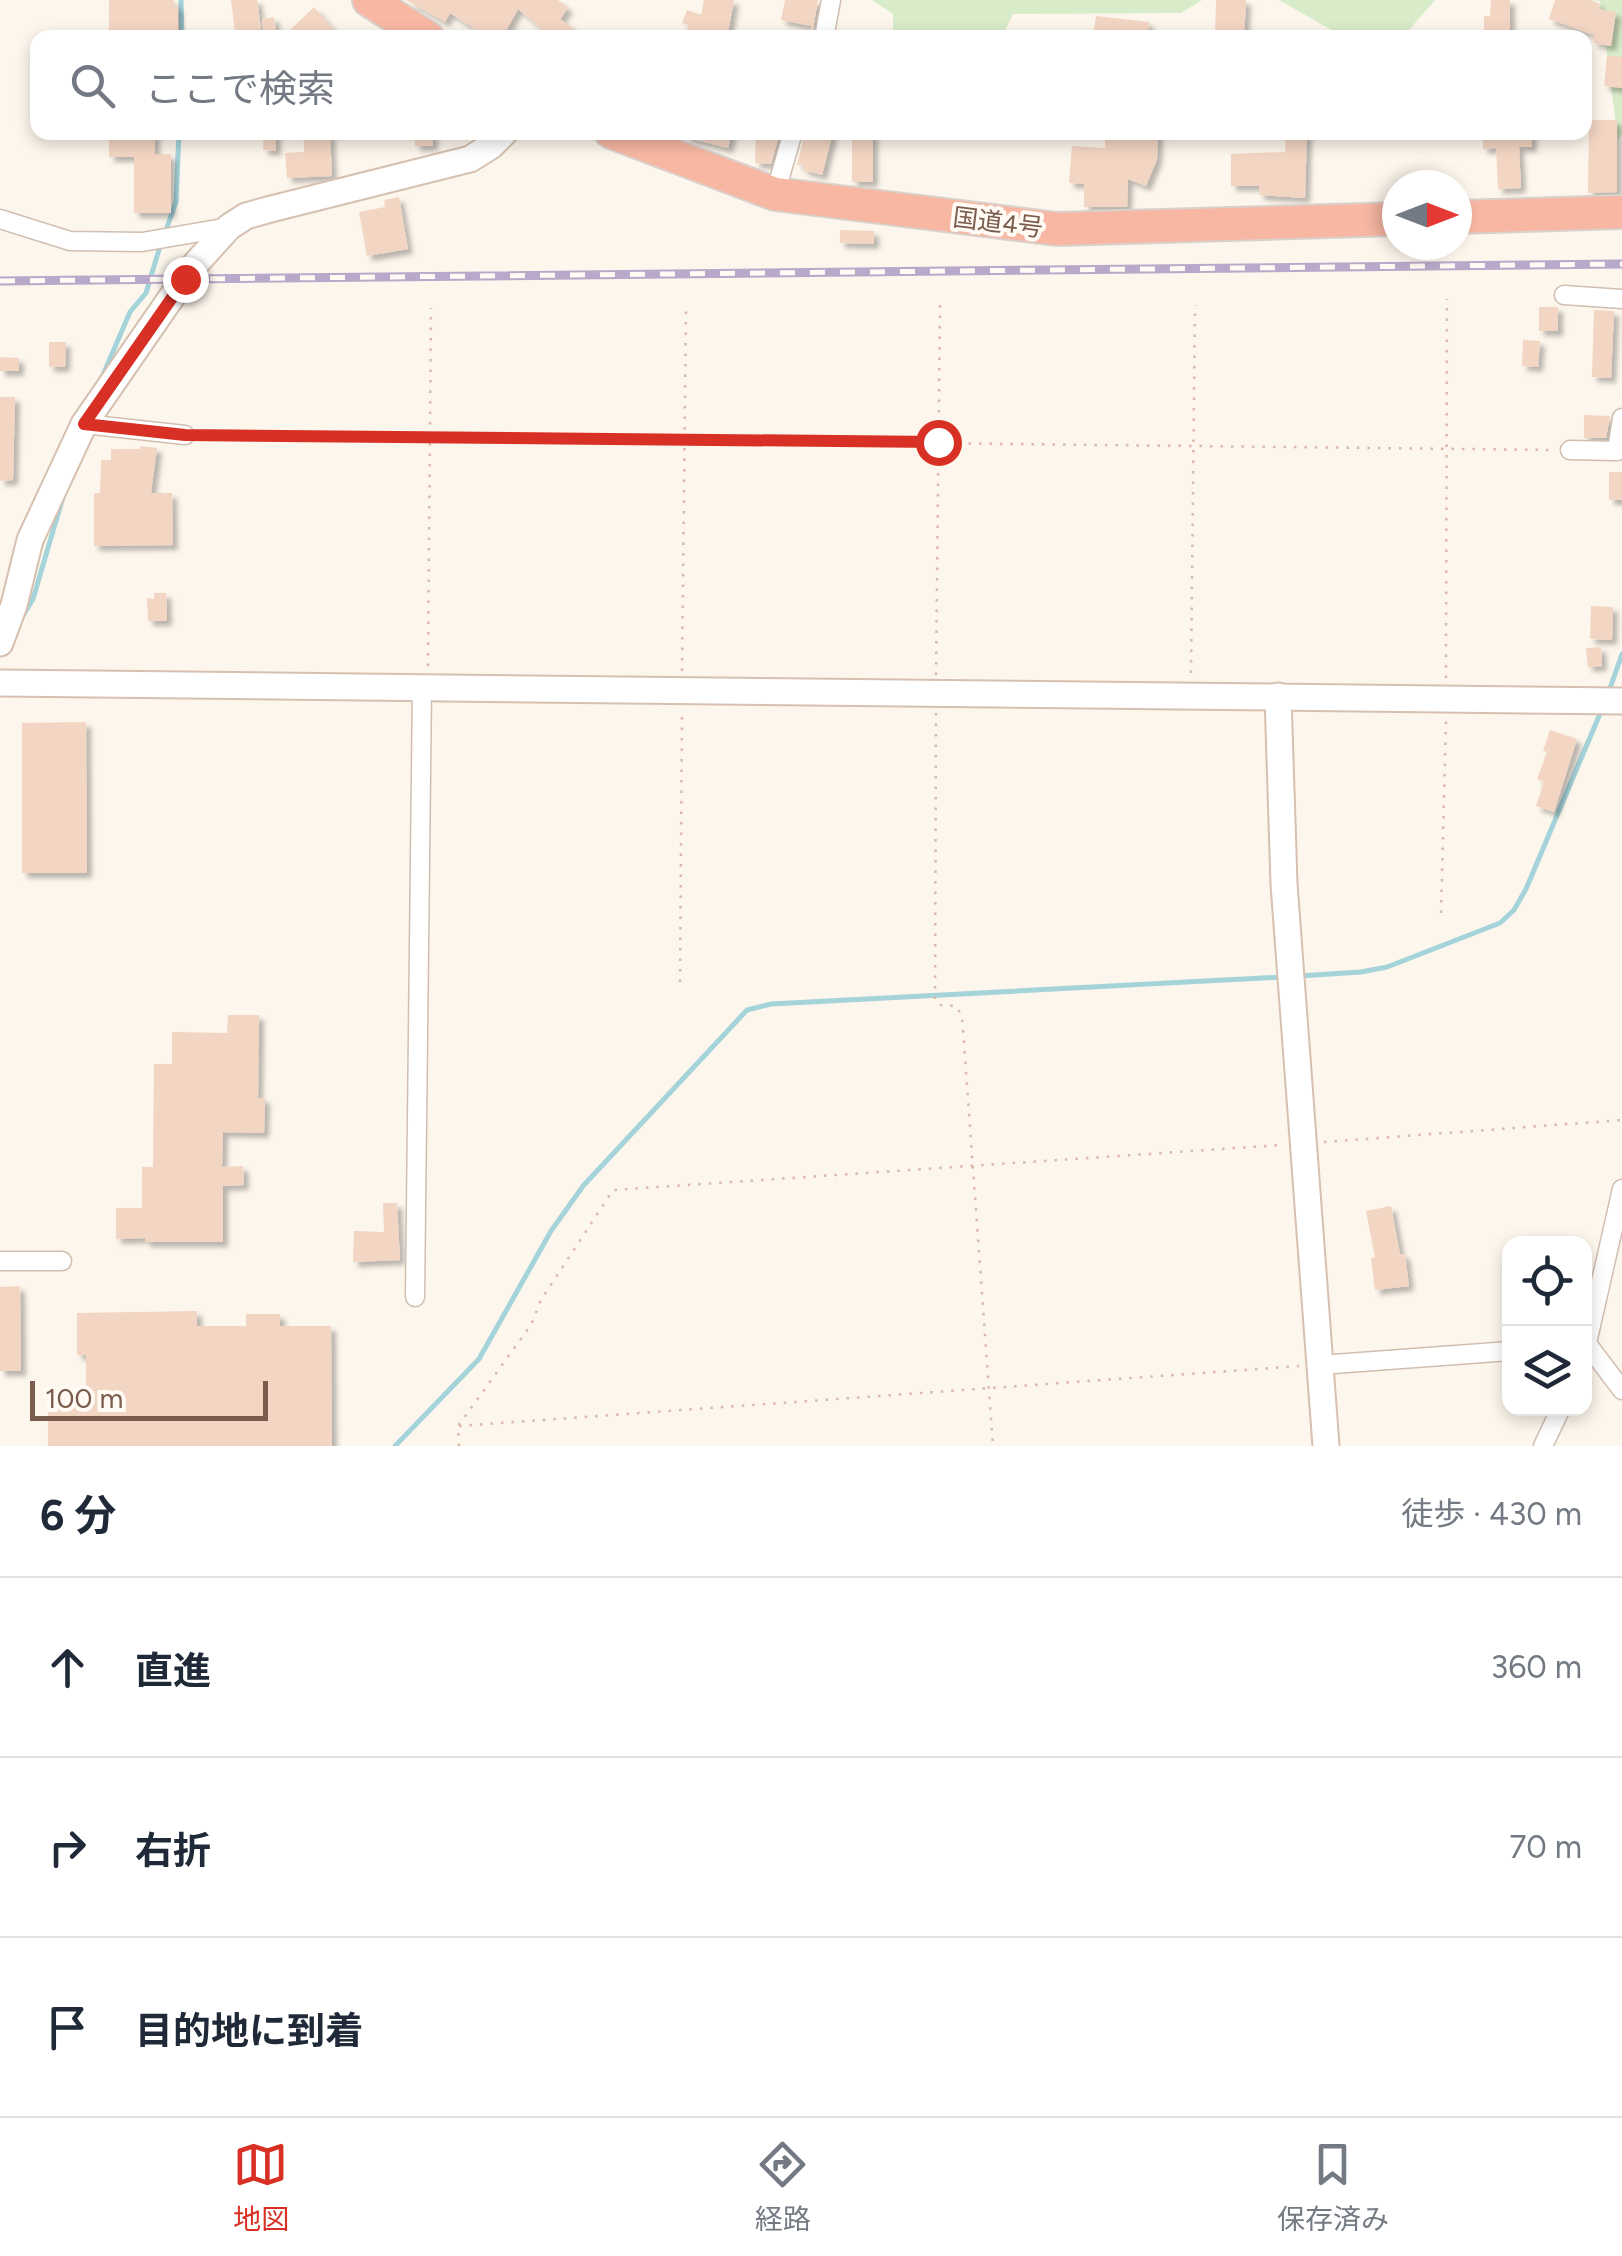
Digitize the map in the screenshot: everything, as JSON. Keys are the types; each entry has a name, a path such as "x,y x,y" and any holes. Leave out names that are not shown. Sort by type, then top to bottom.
{"highway":[{"path":"370,0 416,30"},
{"name":"国道4号","path":"632,140 776,194 1057,229 1382,219"},
{"path":"1472,217 1622,212"}],"street":[{"path":"825,30 831,0"},
{"path":"0,219 70,242 142,242 229,226 259,213 470,158 497,140"},
{"path":"776,194 791,140"},
{"path":"0,642 7,603 30,540 84,424 192,270 229,226"},
{"path":"1564,295 1622,299"},
{"path":"1570,450 1617,451 1622,418"},
{"path":"84,424 185,435"},
{"path":"0,683 1622,701"},
{"path":"416,1297 425,685"},
{"path":"1278,696 1282,848 1326,1446"},
{"path":"1591,1326 1622,1189"},
{"path":"0,1261 62,1260"},
{"path":"1320,1365 1502,1352"},
{"path":"1592,1356 1622,1390"},
{"path":"1543,1446 1558,1416"}],"path":[{"path":"1441,914 1447,299"},
{"path":"940,305 935,999 939,1005 956,1006 962,1016 993,1446"},
{"path":"1191,695 1195,305"},
{"path":"680,982 686,307"},
{"path":"425,685 431,308"},
{"path":"185,435 1570,450"},
{"path":"460,1446 458,1426 531,1326 541,1300 613,1190 1622,1120"},
{"path":"458,1426 1320,1365"}],"green space":[{"path":"872,0 1202,0 1181,13 1013,14 1005,30 893,30 893,14"},
{"path":"1279,0 1435,0 1409,30 1332,30"},
{"path":"1589,0 1622,0 1622,134 1618,140 1600,1"}],"building":[{"path":"109,0 174,0 174,6 178,6 178,30 109,30"},
{"path":"231,0 257,0 261,29 235,30"},
{"path":"406,0 558,0 568,8 560,19 572,28 543,30 518,9 506,30 477,30 450,13 445,22"},
{"path":"704,0 734,0 728,30 687,30 688,25 682,23 687,10 701,15"},
{"path":"785,0 818,0 813,30 811,26 781,20"},
{"path":"1216,0 1246,0 1244,30 1215,30"},
{"path":"1491,0 1510,0 1510,30 1484,30 1484,16 1490,16"},
{"path":"1555,0 1590,0 1600,4 1598,9 1616,12 1611,46 1593,43 1592,30 1549,19"},
{"path":"314,7 334,30 290,30"},
{"path":"1096,16 1149,22 1148,30 1094,30"},
{"path":"274,17 276,30 263,30 262,19"},
{"path":"1607,55 1622,57 1622,88 1604,86"},
{"path":"1592,120 1617,120 1617,192 1588,193"},
{"path":"109,140 155,140 155,154 171,154 171,213 134,213 134,157 109,157"},
{"path":"264,140 276,140 276,151 263,150"},
{"path":"304,140 330,140 332,176 287,178 285,153 304,152"},
{"path":"415,140 433,140 433,146 415,146"},
{"path":"697,140 730,140 728,148"},
{"path":"756,140 778,140 771,164 755,163"},
{"path":"803,140 831,140 822,175 797,165"},
{"path":"852,140 873,140 873,182 852,182"},
{"path":"1105,140 1158,140 1157,159 1146,186 1128,179 1127,207 1084,207 1084,184 1069,183 1072,146 1105,148"},
{"path":"1286,140 1307,140 1305,198 1259,195 1259,186 1231,186 1231,154 1285,152"},
{"path":"1483,140 1532,140 1532,147 1519,147 1521,188 1498,189 1496,148 1483,149"},
{"path":"399,197 408,249 367,256 359,212 385,207 384,200"},
{"path":"840,230 874,231 874,244 840,243"},
{"path":"1539,307 1558,307 1558,331 1539,331"},
{"path":"1594,310 1614,311 1611,378 1592,377"},
{"path":"1523,340 1540,341 1538,367 1522,366"},
{"path":"49,342 66,342 65,367 49,367"},
{"path":"0,357 19,358 19,371 0,371"},
{"path":"0,397 15,397 13,480 0,481"},
{"path":"1584,415 1610,416 1606,438 1584,438"},
{"path":"157,448 151,493 172,493 173,545 94,546 94,493 100,493 101,460 111,460 111,449"},
{"path":"1609,472 1622,472 1622,500 1609,500"},
{"path":"154,593 166,593 167,621 148,621 147,598 154,599"},
{"path":"1591,606 1613,607 1612,640 1590,639"},
{"path":"1601,647 1602,666 1588,667 1586,648"},
{"path":"86,722 87,873 22,873 22,723"},
{"path":"1550,730 1577,739 1554,812 1536,806 1544,782 1537,779"},
{"path":"228,1015 259,1015 258,1098 265,1098 264,1133 223,1132 222,1167 243,1166 244,1185 223,1186 223,1242 116,1239 116,1208 142,1208 142,1167 153,1167 154,1064 172,1064 172,1032 227,1033"},
{"path":"383,1203 397,1203 400,1260 353,1262 354,1231 384,1232"},
{"path":"1391,1206 1400,1254 1405,1254 1409,1286 1375,1290 1371,1258 1375,1257 1366,1211"},
{"path":"20,1286 21,1371 0,1371 0,1287"},
{"path":"197,1311 197,1326 246,1326 246,1314 280,1314 280,1326 331,1326 332,1446 48,1446 48,1406 86,1406 86,1355 77,1355 77,1313"}],"waterway":[{"path":"181,0 182,30"},
{"path":"165,233 176,202 179,140"},
{"path":"100,382 130,312 146,293 161,243"},
{"path":"21,619 33,599 63,497"},
{"path":"1608,694 1622,654"},
{"path":"1299,976 1387,967 1500,923 1514,910 1526,889 1602,709"},
{"path":"395,1446 479,1359 551,1231 583,1186 747,1010 771,1004 1283,977"}],"railway":[{"path":"0,281 1622,264"}],"route":[{"path":"185,279 84,424 185,435 938,442"}]}
